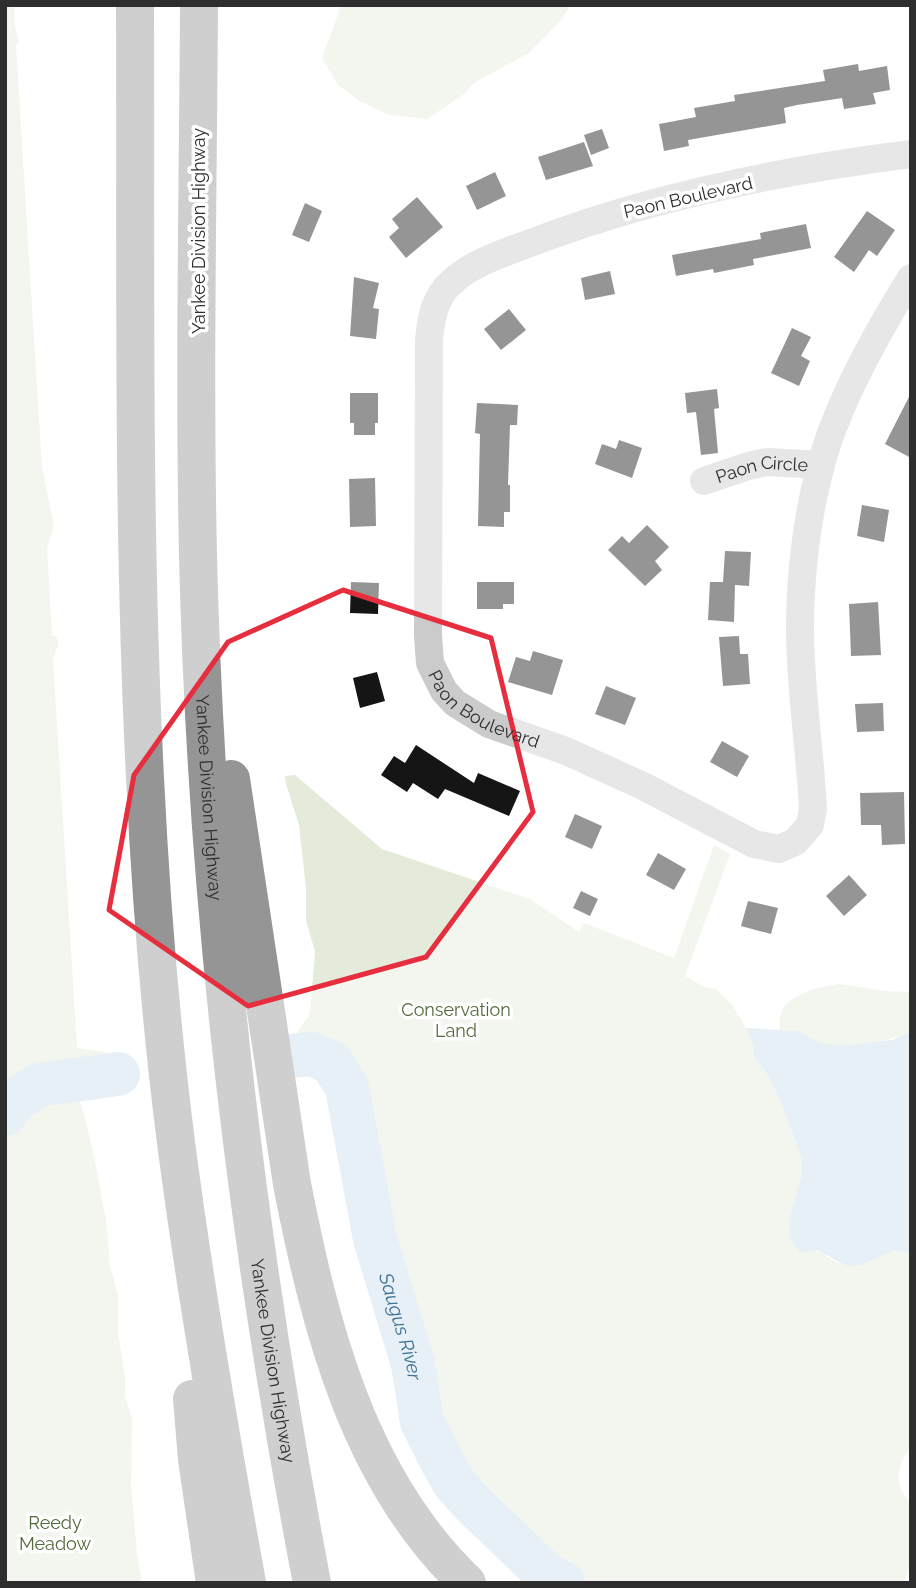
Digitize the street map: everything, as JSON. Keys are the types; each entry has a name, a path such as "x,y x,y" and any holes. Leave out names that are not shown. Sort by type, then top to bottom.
{"highway":[{"path":"135,5 136,533 145,765 160,982 178,1153 226,1469 247,1583"},
{"name":"Yankee Division Highway","path":"199,5 198,556 210,806 232,1062 275,1378 312,1583"},
{"path":"198,556 292,1184 310,1267 345,1387 373,1455 407,1513 467,1583"},
{"path":"178,1153 190,1381 197,1459 215,1583"}],"street":[{"name":"Paon Boulevard","path":"911,154 818,167 619,212 510,251 467,271 446,288 434,311 429,339 428,607 430,663 438,681 455,703 489,724 566,751 634,781 754,844 768,848 787,847 806,831 813,809 801,678 800,601 820,466 863,364 887,316 911,278"},
{"name":"Paon Circle","path":"704,481 767,462 820,466"}],"highlighted area":[{"path":"343,590 491,638 533,812 426,957 248,1006 109,910 134,775 228,642"}],"green space":[{"name":"Reedy Meadow","path":"5,5 14,5 15,27 19,40 16,46 42,467 54,526 47,548 52,635 56,636 59,643 53,659 77,1048 105,1052 110,1084 78,1097 96,1166 106,1220 110,1266 118,1295 118,1332 125,1396 132,1419 131,1486 142,1583 5,1583"},
{"path":"339,5 570,5 563,18 529,53 474,83 463,95 427,119 390,115 361,102 338,85 322,58 339,12"},
{"name":"Conservation Land","path":"295,775 382,849 530,899 579,932 584,923 674,958 714,845 730,854 685,976 704,987 716,989 732,1005 746,1028 754,1047 754,1056 769,1077 782,1105 802,1159 802,1175 790,1216 820,1250 838,1263 863,1264 894,1250 911,1254 911,1448 902,1461 899,1483 911,1502 911,1566 903,1583 555,1583 536,1567 510,1537 470,1510 448,1472 425,1445 416,1423 357,1198 344,1143 341,1108 321,1082 301,1073 296,1035 310,1013 315,951 306,921 306,889 299,825 285,776"},
{"path":"839,984 911,992 911,1032 879,1042 841,1046 820,1043 797,1033 779,1030 781,1013 791,1000 815,989"}],"water":[{"path":"746,1028 797,1031 820,1043 843,1046 892,1040 911,1032 911,1254 894,1250 861,1265 844,1265 818,1250 800,1252 789,1237 790,1216 802,1175 802,1159 769,1077 754,1056 754,1047"}],"building":[{"path":"858,64 859,71 887,66 890,90 873,93 876,104 844,109 842,98 797,105 784,108 786,123 688,140 689,146 664,151 659,124 696,117 694,108 735,101 734,95 825,81 823,70"},
{"path":"602,129 609,148 591,155 584,135"},
{"path":"584,142 593,166 546,180 538,157"},
{"path":"495,172 506,196 477,210 466,186"},
{"path":"417,197 443,227 406,258 389,237 399,228 392,219"},
{"path":"305,203 322,211 309,242 292,235"},
{"path":"867,211 895,230 877,256 869,250 854,272 834,257"},
{"path":"806,224 811,248 753,259 754,265 714,273 713,269 676,276 672,255 761,239 760,233"},
{"path":"610,271 615,294 585,300 581,278"},
{"path":"354,277 379,283 373,308 379,309 376,339 350,336"},
{"path":"509,309 526,330 501,350 484,329"},
{"path":"792,328 811,337 801,356 810,361 799,386 771,373"},
{"path":"717,389 719,408 714,409 718,453 701,455 696,412 687,413 685,393"},
{"path":"350,393 378,393 378,423 375,423 375,435 354,435 354,423 350,423"},
{"path":"911,393 911,458 885,444"},
{"path":"477,403 518,405 517,425 510,425 510,512 504,512 504,527 478,526 480,434 475,433"},
{"path":"619,440 642,448 632,478 595,464 602,444 616,449"},
{"path":"375,478 376,526 350,527 349,479"},
{"path":"862,505 889,510 884,542 857,536"},
{"path":"647,525 669,547 655,561 662,570 645,586 608,550 622,536 629,543"},
{"path":"725,551 751,552 749,586 735,585 734,622 708,620 710,582 723,582"},
{"path":"351,582 379,583 378,614 350,613"},
{"path":"477,582 514,582 514,604 503,604 503,609 477,609"},
{"path":"878,602 881,655 851,656 849,604"},
{"path":"739,636 740,654 748,654 750,684 723,686 719,637"},
{"path":"533,651 563,660 552,695 508,682 516,657 530,661"},
{"path":"377,672 385,701 360,708 353,678"},
{"path":"606,686 636,698 625,725 595,714"},
{"path":"883,703 884,731 857,732 855,704"},
{"path":"722,741 749,756 737,777 710,762"},
{"path":"416,745 474,783 478,773 520,791 509,816 445,789 438,799 413,783 407,792 381,775 394,756 405,763"},
{"path":"904,792 905,844 882,845 881,825 861,825 860,793"},
{"path":"575,814 602,826 592,849 565,837"},
{"path":"658,853 686,869 674,890 646,875"},
{"path":"849,875 867,895 844,916 826,896"},
{"path":"581,891 598,899 590,916 573,908"},
{"path":"748,901 778,908 771,934 741,926"}],"waterway":[{"name":"Saugus River","path":"291,1056 312,1054 332,1063 347,1088 375,1239 413,1364 422,1422 441,1460 454,1483 473,1504 547,1575 563,1583"},
{"name":"Saugus River","path":"5,1114 16,1100 39,1085 118,1074"}]}
